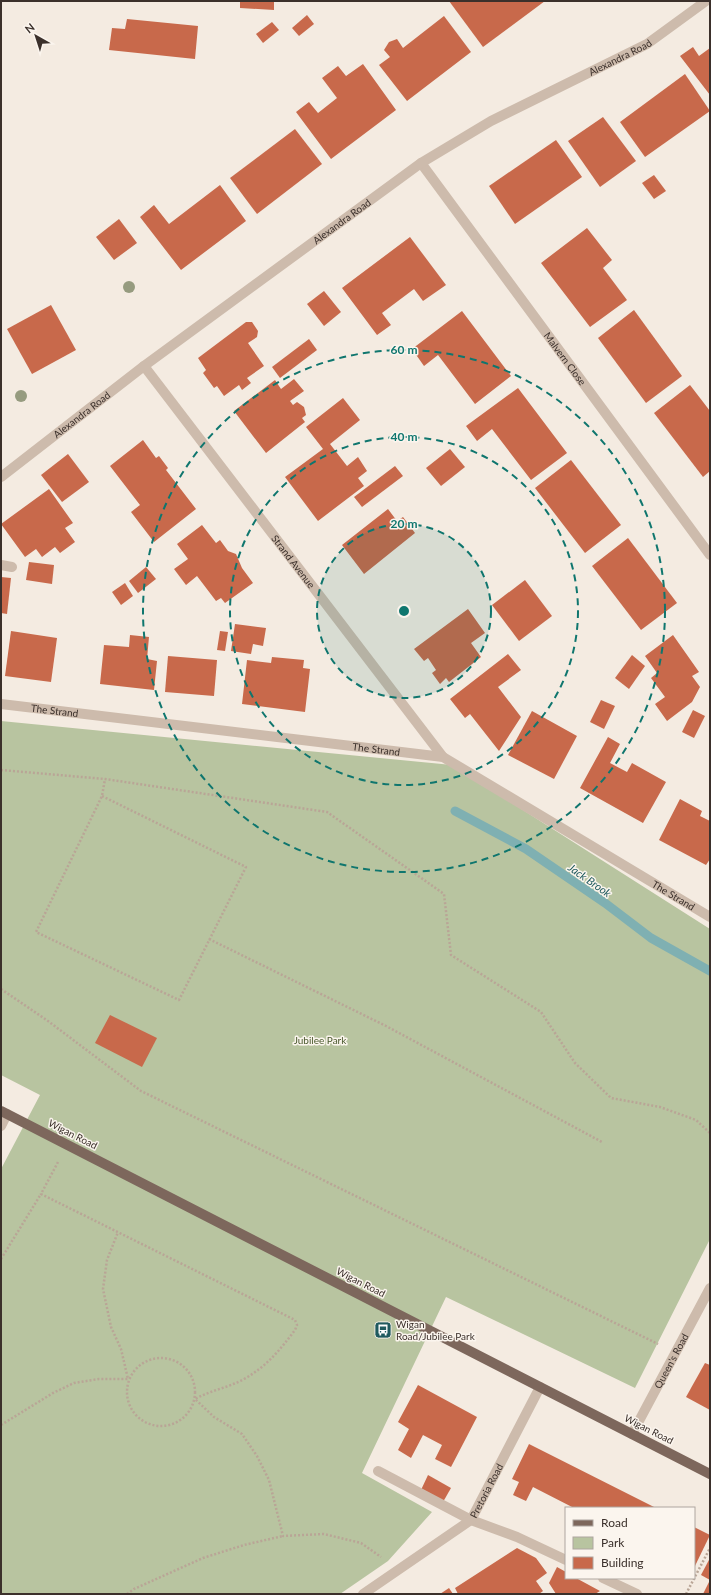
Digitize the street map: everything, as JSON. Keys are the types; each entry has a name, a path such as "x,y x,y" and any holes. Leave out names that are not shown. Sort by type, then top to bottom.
{"main road":[{"name":"Wigan Road","path":"4,1112 710,1474"}],"street":[{"name":"Alexandra Road","path":"1,477 144,366 421,163 491,121 647,44 706,1"},
{"name":"Malvern Close","path":"421,163 710,555"},
{"name":"Strand Avenue","path":"144,366 443,757"},
{"path":"1,565 12,567"},
{"name":"The Strand","path":"1,704 443,757 710,917"},
{"path":"1,1126 4,1112"},
{"name":"Queen's Road","path":"632,1434 708,1299 710,1288"},
{"name":"Pretoria Road","path":"363,1594 471,1520 540,1387"},
{"path":"378,1471 471,1520 517,1537 565,1560"},
{"path":"605,1579 631,1593"}],"path":[{"path":"1,770 105,779 327,812 444,894 452,955 541,1012 575,1063 611,1098 660,1107 696,1120 710,1133"},
{"path":"102,796 246,867 179,1000 36,932 102,796 105,779"},
{"path":"209,940 386,1026 602,1142"},
{"path":"1,989 48,1021 141,1091 676,1354"},
{"path":"1,1260 41,1194 66,1144"},
{"path":"41,1194 118,1232 295,1320 297,1325 286,1343 268,1364 243,1380 208,1392 195,1399 188,1412 181,1420 171,1425 160,1426 149,1424 139,1419 132,1411 127,1401 126,1390 128,1379 121,1348 110,1327 102,1289 107,1260 118,1232"},
{"path":"128,1379 135,1369 145,1362 156,1358 167,1359 178,1363 186,1370 193,1380 195,1399 214,1417 242,1434 258,1456 269,1480 283,1536"},
{"path":"1,1425 53,1393 74,1383 128,1379"},
{"path":"127,1594 134,1589 202,1558 244,1544 283,1536 324,1534 361,1543 388,1561 396,1571"},
{"path":"695,1577 710,1548"},
{"path":"686,1594 694,1579"}],"green space":[{"name":"Jubilee Park","path":"1,721 452,765 710,929 710,1239 635,1388 446,1297 362,1473 432,1512 388,1561 340,1594 1,1594 1,1169 40,1095 1,1075"}],"building":[{"path":"240,1 274,1 274,10 240,8"},
{"path":"449,1 545,1 483,47"},
{"path":"307,15 314,24 299,36 292,28"},
{"path":"444,16 471,52 407,101 379,65 390,57 384,50 389,42 397,39 403,48"},
{"path":"127,19 198,26 195,59 109,50 112,28 125,29"},
{"path":"272,22 279,30 263,43 256,34"},
{"path":"693,47 699,56 710,48 710,95 680,56"},
{"path":"363,64 396,110 331,159 296,112 309,102 318,113 337,98 322,78 338,66 346,76"},
{"path":"685,74 710,111 645,157 620,122"},
{"path":"603,117 636,161 600,187 568,141"},
{"path":"295,129 322,164 257,214 230,178"},
{"path":"556,140 582,177 515,224 489,186"},
{"path":"654,175 666,191 654,199 642,183"},
{"path":"220,185 246,221 181,270 140,217 154,205 169,224"},
{"path":"119,219 137,243 114,260 96,237"},
{"path":"587,228 612,260 603,268 627,300 590,327 541,263"},
{"path":"410,237 446,285 423,301 414,289 382,313 391,325 377,335 342,288"},
{"path":"324,291 341,312 324,326 307,304"},
{"path":"51,305 76,350 32,374 7,329"},
{"path":"634,310 682,376 646,403 598,338"},
{"path":"462,311 511,376 475,404 438,355 424,366 412,349"},
{"path":"246,322 252,322 258,331 257,337 248,343 264,366 247,378 251,383 242,390 239,385 224,396 217,386 214,388 203,373 206,370 198,358"},
{"path":"309,339 317,350 280,378 272,367"},
{"path":"294,379 304,391 290,401 293,405 297,402 304,407 306,415 302,418 305,422 266,453 234,411 275,380 281,389"},
{"path":"690,385 710,411 710,471 703,477 654,413"},
{"path":"518,388 567,453 531,480 492,429 477,441 466,426"},
{"path":"343,398 360,420 330,444 347,466 358,457 367,471 358,478 364,486 318,521 285,477 323,449 306,427"},
{"path":"143,440 156,458 159,456 168,468 166,470 196,509 154,542 131,512 140,505 110,466"},
{"path":"450,449 465,467 441,486 426,468"},
{"path":"68,454 89,482 62,502 41,475"},
{"path":"571,460 621,525 585,553 535,488"},
{"path":"395,466 403,476 362,507 354,497"},
{"path":"49,489 73,523 65,528 75,542 60,553 55,547 42,557 36,549 25,557 1,524"},
{"path":"388,509 397,521 403,517 415,533 364,574 342,545"},
{"path":"202,525 216,543 220,540 228,551 236,554 242,568 253,583 225,603 221,598 216,601 197,576 186,585 174,569 188,559 177,544"},
{"path":"628,538 677,603 641,630 592,566"},
{"path":"29,562 54,565 52,584 26,580"},
{"path":"146,567 156,579 138,593 129,581"},
{"path":"1,577 11,578 7,614 1,613"},
{"path":"525,580 552,616 519,641 492,605"},
{"path":"125,583 133,596 121,605 112,592"},
{"path":"468,609 485,633 471,643 481,657 449,682 446,678 440,684 432,673 436,670 428,658 424,661 414,649"},
{"path":"235,624 266,628 263,646 253,644 251,654 231,651"},
{"path":"11,631 57,638 51,682 5,676"},
{"path":"220,631 228,632 225,651 217,650"},
{"path":"130,635 149,637 147,659 157,661 154,690 100,684 104,645 129,647"},
{"path":"673,635 699,672 692,676 700,687 692,702 667,721 655,704 665,697 651,678 657,673 645,656"},
{"path":"508,654 521,670 498,687 521,717 499,751 470,714 465,718 450,699"},
{"path":"632,655 645,666 629,689 615,678"},
{"path":"168,656 217,660 214,696 165,692"},
{"path":"272,657 304,660 303,668 310,669 305,712 242,704 247,660 271,663"},
{"path":"601,700 615,706 604,729 590,722"},
{"path":"693,710 705,716 694,738 682,732"},
{"path":"532,711 577,736 554,779 508,755"},
{"path":"608,737 620,744 610,763 627,772 632,763 666,782 643,823 580,788"},
{"path":"680,799 702,811 700,816 710,821 710,859 706,865 659,840"},
{"path":"110,1015 157,1038 142,1067 95,1043"},
{"path":"705,1363 710,1365 710,1410 686,1397"},
{"path":"418,1385 477,1417 451,1467 435,1459 442,1445 423,1435 411,1458 398,1450 409,1429 398,1422"},
{"path":"529,1444 654,1507 572,1507 533,1487 526,1501 513,1495 519,1482 512,1479"},
{"path":"428,1475 451,1488 443,1502 421,1490"},
{"path":"695,1528 710,1535 695,1566"},
{"path":"517,1548 536,1558 547,1573 536,1581 543,1591 539,1594 458,1594 455,1588"},
{"path":"710,1558 710,1580 701,1575"},
{"path":"557,1567 565,1571 565,1579 578,1579 600,1591 595,1594 556,1594 549,1583"},
{"path":"710,1580 710,1594 703,1594"},
{"path":"449,1588 453,1594 440,1594"}],"waterway":[{"name":"Jack Brook","path":"455,811 526,849 605,903 651,938 710,971"}],"place":[{"name":"Wigan Road/Jubilee Park","path":"383,1330"}]}
